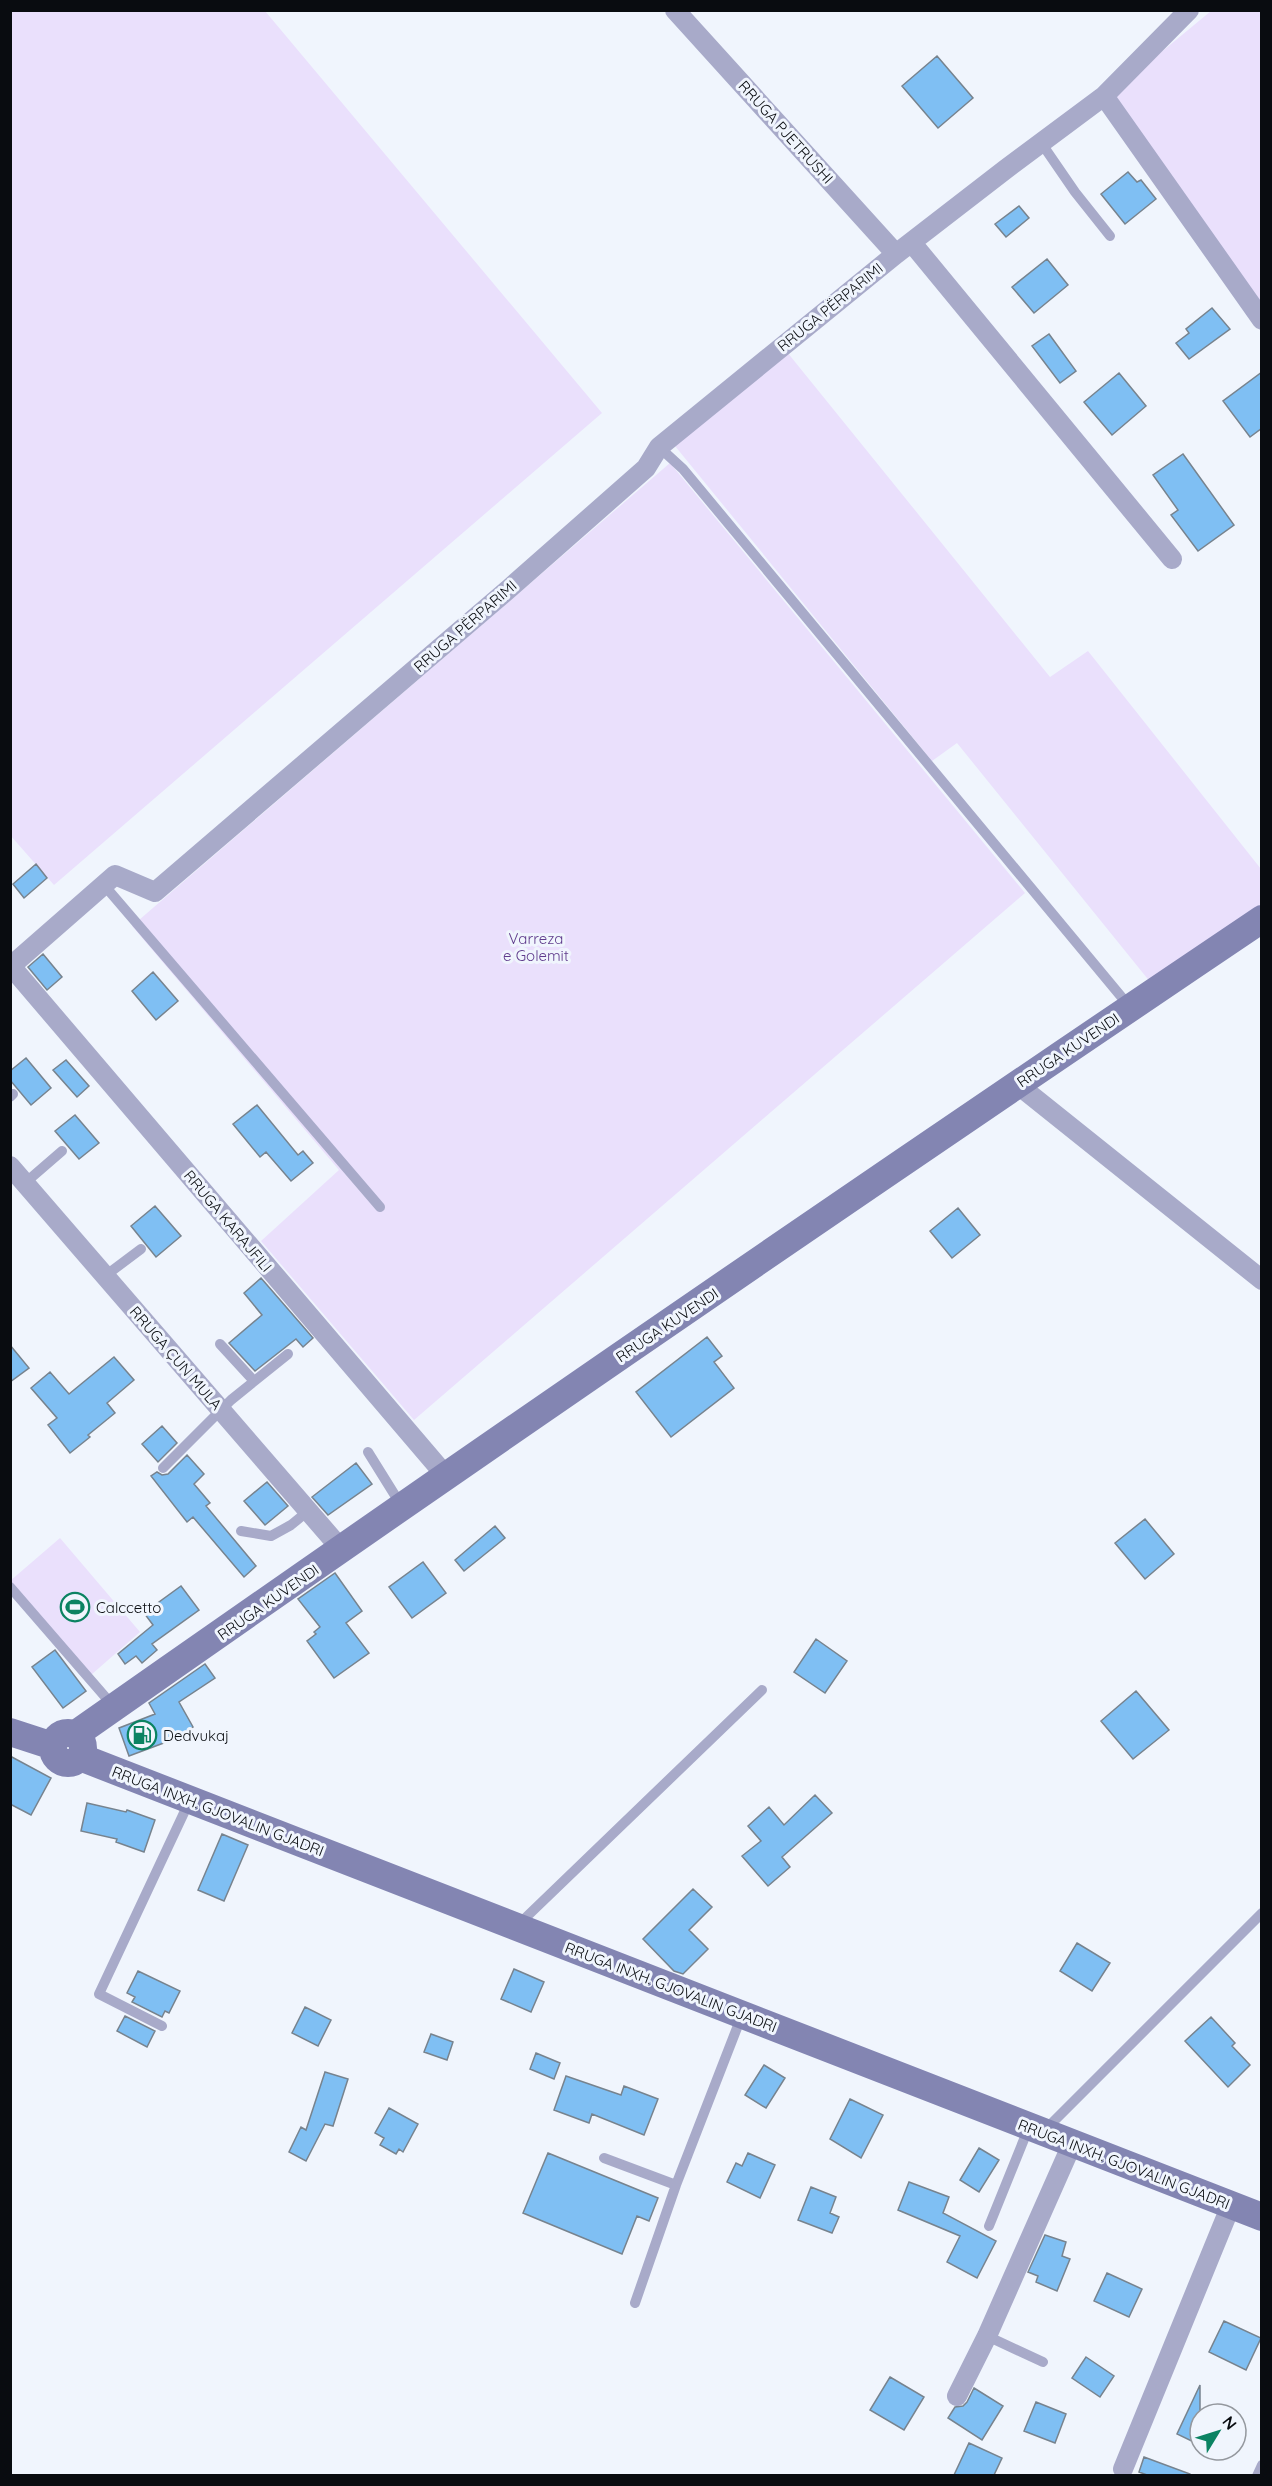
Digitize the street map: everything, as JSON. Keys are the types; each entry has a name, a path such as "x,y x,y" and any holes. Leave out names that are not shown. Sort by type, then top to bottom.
{"street":[{"name":"RRUGA PJETRUSHI","path":"675,10 904,248"},
{"name":"RRUGA PËRPARIMI","path":"104,885 115,875 155,892 502,595 646,468 659,447 904,248 1104,96 1189,10"},
{"path":"1104,96 1262,320"},
{"path":"904,248 1172,559"},
{"path":"11,965 104,885"},
{"name":"RRUGA KUVENDI","path":"69,1746 114,1708 446,1476 1017,1084 1262,919"},
{"name":"RRUGA KARAJFILI","path":"11,965 446,1476"},
{"path":"1017,1084 1262,1280"},
{"name":"RRUGA ÇUN MULA","path":"10,1166 342,1550"},
{"name":"RRUGA INXH. GJOVALIN GJADRI","path":"10,1732 69,1746 190,1800 1262,2217"},
{"path":"957,2396 987,2336 1072,2144"},
{"path":"1124,2469 1231,2205"}],"lane":[{"path":"1042,144 1075,192 1110,236"},
{"path":"659,447 683,469 1130,1008"},
{"path":"104,885 380,1207"},
{"path":"25,1183 62,1151"},
{"path":"105,1276 141,1249"},
{"path":"220,1344 254,1381"},
{"path":"163,1468 231,1400 288,1354"},
{"path":"368,1452 402,1507"},
{"path":"241,1531 271,1536 291,1525 308,1511"},
{"path":"10,1587 114,1708"},
{"path":"516,1927 762,1689"},
{"path":"162,2026 99,1994 190,1800"},
{"path":"988,2226 1036,2129 1262,1913"},
{"path":"635,2303 676,2185 742,2015"},
{"path":"604,2158 676,2185"},
{"path":"987,2336 1043,2362"},
{"path":"1257,2475 1262,2465"}],"green space":[{"path":"10,11 265,11 602,413 54,885 10,835"},
{"path":"1211,11 1261,11 1261,312 1113,92"},
{"path":"787,352 1050,677 1088,651 1261,869 1261,909 1151,983 957,743 932,761 675,446"},
{"name":"Varreza e Golemit","path":"670,463 1025,893 414,1420 261,1241 339,1170 132,926"},
{"name":"Calccetto","path":"60,1538 140,1632 91,1675 10,1581"}],"building":[{"path":"937,56 973,98 938,128 902,86"},
{"path":"1128,172 1137,182 1141,180 1156,199 1125,224 1101,194"},
{"path":"1019,206 1029,218 1006,237 995,224"},
{"path":"1047,259 1068,285 1034,313 1012,287"},
{"path":"1212,308 1230,329 1189,359 1176,343 1189,333 1186,329"},
{"path":"1049,334 1076,371 1060,383 1032,346"},
{"path":"1262,372 1262,428 1250,437 1223,401"},
{"path":"1119,373 1146,406 1112,435 1084,402"},
{"path":"1183,454 1234,525 1198,551 1171,515 1178,510 1153,475"},
{"path":"36,864 47,878 24,898 13,884"},
{"path":"43,954 62,977 47,990 28,967"},
{"path":"153,972 178,1001 156,1020 132,991"},
{"path":"26,1058 51,1088 31,1105 10,1080 10,1071"},
{"path":"66,1060 89,1086 77,1097 53,1070"},
{"path":"257,1105 298,1155 303,1151 313,1163 291,1181 266,1152 260,1157 233,1124"},
{"path":"75,1115 99,1143 79,1159 55,1131"},
{"path":"155,1206 181,1236 156,1257 131,1226"},
{"path":"958,1208 980,1235 952,1258 930,1231"},
{"path":"261,1278 313,1338 303,1347 296,1339 255,1371 229,1343 262,1315 244,1293"},
{"path":"707,1337 722,1356 714,1362 734,1388 671,1437 636,1392"},
{"path":"10,1345 29,1368 10,1382"},
{"path":"114,1357 134,1380 107,1403 115,1413 70,1453 48,1425 57,1418 31,1388 50,1372 69,1394"},
{"path":"162,1426 177,1443 158,1462 142,1444"},
{"path":"187,1455 204,1474 194,1484 210,1503 206,1506 256,1566 244,1577 193,1517 187,1522 151,1476 157,1472 162,1475 168,1474"},
{"path":"356,1463 372,1484 328,1515 312,1497"},
{"path":"267,1482 288,1506 265,1525 244,1501"},
{"path":"1145,1519 1174,1554 1145,1579 1115,1543"},
{"path":"495,1526 505,1538 464,1571 455,1560"},
{"path":"423,1562 446,1593 412,1618 389,1587"},
{"path":"335,1573 362,1611 346,1623 369,1653 334,1678 307,1641 316,1634 314,1632 320,1627 298,1599"},
{"path":"181,1586 199,1610 152,1644 157,1650 142,1663 136,1656 125,1664 118,1654 153,1625 144,1613"},
{"path":"816,1639 847,1661 825,1693 794,1672"},
{"path":"55,1650 86,1691 63,1708 32,1667"},
{"path":"205,1664 215,1678 179,1702 193,1727 177,1738 129,1756 119,1728 155,1714 149,1703"},
{"path":"1136,1691 1169,1730 1133,1759 1101,1721"},
{"path":"10,1756 51,1778 31,1815 10,1804"},
{"path":"815,1795 832,1813 782,1857 790,1867 768,1886 742,1856 761,1841 748,1826 769,1807 784,1825"},
{"path":"87,1803 126,1812 127,1810 155,1820 144,1852 116,1842 117,1839 81,1831"},
{"path":"222,1834 248,1845 224,1901 198,1890"},
{"path":"693,1889 712,1907 689,1930 708,1949 683,1974 674,1971 643,1939"},
{"path":"1077,1943 1110,1963 1092,1991 1060,1971"},
{"path":"514,1969 544,1982 531,2012 501,1999"},
{"path":"138,1971 180,1991 169,2013 165,2011 162,2017 132,2002 135,1997 127,1993"},
{"path":"305,2007 331,2020 318,2046 292,2033"},
{"path":"125,2016 155,2031 147,2047 117,2031"},
{"path":"1211,2017 1235,2043 1232,2046 1250,2065 1228,2087 1185,2041"},
{"path":"431,2034 453,2042 447,2060 424,2052"},
{"path":"536,2053 560,2063 554,2079 530,2069"},
{"path":"764,2065 785,2078 766,2108 745,2095"},
{"path":"325,2072 348,2079 333,2126 325,2124 306,2161 289,2152 301,2127 306,2130"},
{"path":"566,2076 621,2095 624,2086 658,2099 644,2135 592,2114 589,2123 554,2110"},
{"path":"850,2099 883,2115 861,2158 830,2139"},
{"path":"389,2108 418,2124 403,2152 399,2149 396,2154 380,2145 384,2138 375,2133"},
{"path":"979,2148 999,2160 979,2192 960,2180"},
{"path":"548,2153 658,2198 649,2221 637,2216 622,2254 523,2213"},
{"path":"748,2153 775,2165 760,2198 727,2182 736,2163 742,2166"},
{"path":"909,2182 949,2197 943,2213 996,2241 977,2278 947,2262 960,2236 898,2210"},
{"path":"811,2187 836,2197 830,2213 839,2217 832,2233 798,2220"},
{"path":"1045,2235 1066,2242 1062,2256 1070,2259 1057,2291 1036,2282 1038,2276 1028,2272"},
{"path":"1107,2273 1142,2289 1129,2317 1094,2301"},
{"path":"1224,2321 1261,2338 1246,2370 1209,2352"},
{"path":"1086,2357 1114,2376 1100,2397 1072,2378"},
{"path":"890,2377 924,2397 904,2430 870,2410"},
{"path":"1200,2385 1200,2402 1192,2402"},
{"path":"974,2388 1003,2406 982,2440 948,2418 955,2407 963,2406 967,2402"},
{"path":"1036,2402 1066,2414 1055,2443 1024,2431"},
{"path":"1188,2411 1188,2439 1177,2434"},
{"path":"969,2443 1002,2458 994,2475 954,2475"},
{"path":"1144,2457 1190,2475 1147,2475 1139,2472"}],"place":[{"name":"Calccetto","path":"75,1607"},
{"name":"Dedvukaj","path":"142,1735"}]}
